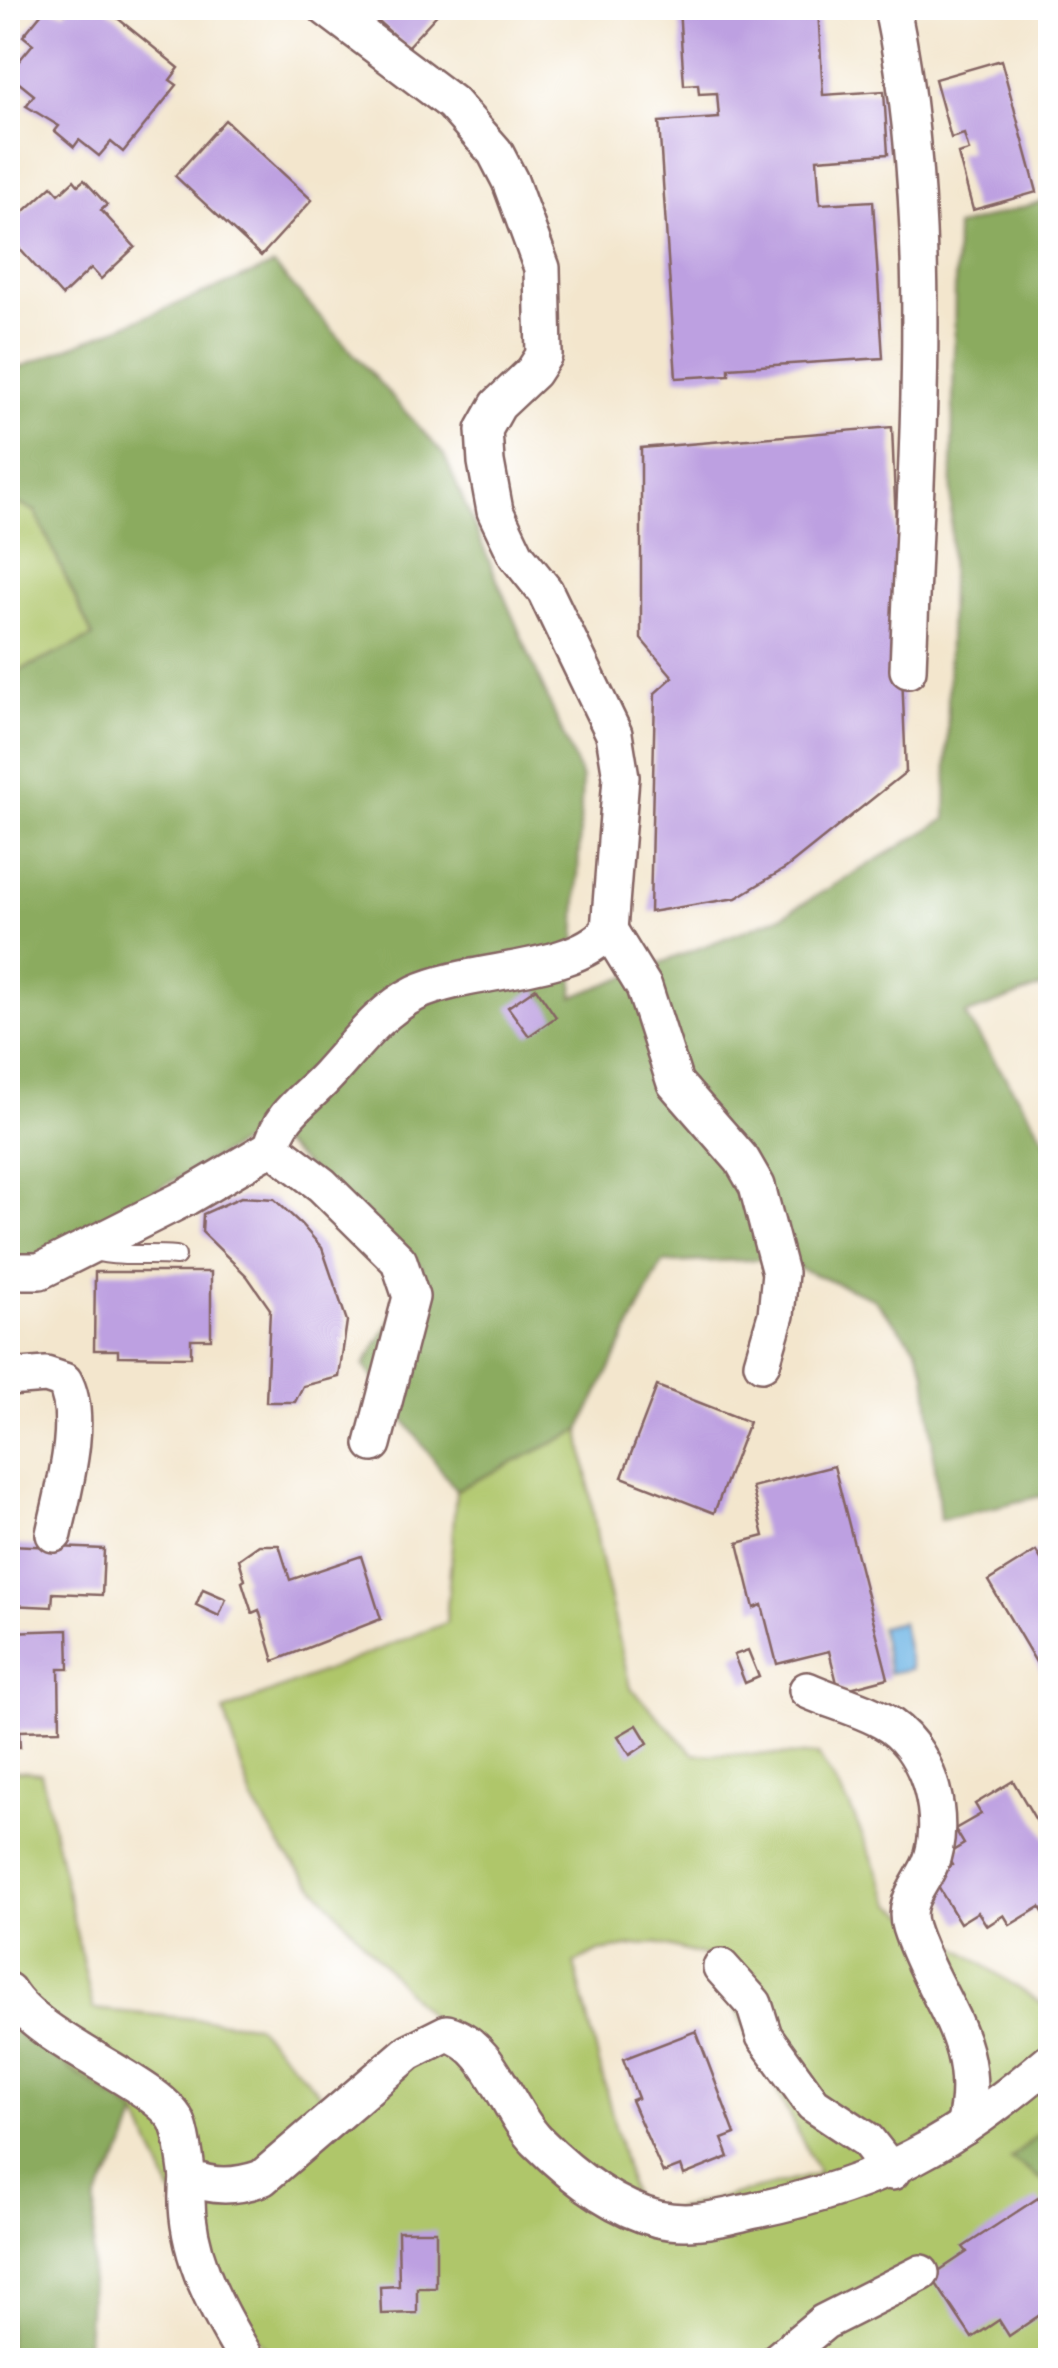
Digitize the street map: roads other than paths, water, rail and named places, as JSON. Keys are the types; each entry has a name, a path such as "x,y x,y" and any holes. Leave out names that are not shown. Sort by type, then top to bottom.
{"street":[{"path":"8,1271 40,1271 239,1169 272,1147 276,1127 287,1114 384,1015 415,994 490,972 565,960 590,950 608,930 621,777 614,734 545,591 516,555 495,512 486,462 484,430 498,405 533,372 544,355 542,268 510,182 494,152 452,103 326,8"},
{"path":"892,8 910,95 921,336 908,670"},
{"path":"608,930 644,987 675,1083 742,1160 757,1186 780,1273 776,1314 762,1363"},
{"path":"272,1147 322,1185 399,1260 411,1297 373,1444"},
{"path":"8,1378 46,1375 64,1380 73,1397 67,1476 54,1534"},
{"path":"807,1690 890,1724 924,1770 938,1816 937,1840 910,1898 908,1923 958,2027 969,2066 970,2101 964,2128"},
{"path":"722,1967 754,2004 764,2036 812,2104 867,2140 892,2172"},
{"path":"8,1991 24,2012 68,2046 164,2104 177,2121 188,2177 184,2212 189,2240 228,2329 247,2360"},
{"path":"188,2177 208,2185 240,2186 262,2178 409,2052 447,2033 474,2047 516,2116 546,2150 638,2213 684,2223 718,2219 801,2202 892,2172 964,2128 1050,2061"},
{"path":"778,2360 824,2322 921,2273"}],"lane":[{"path":"84,1248 110,1258 130,1252 176,1256"}],"water":[{"path":"902,1622 911,1669 889,1673 880,1627"}]}
